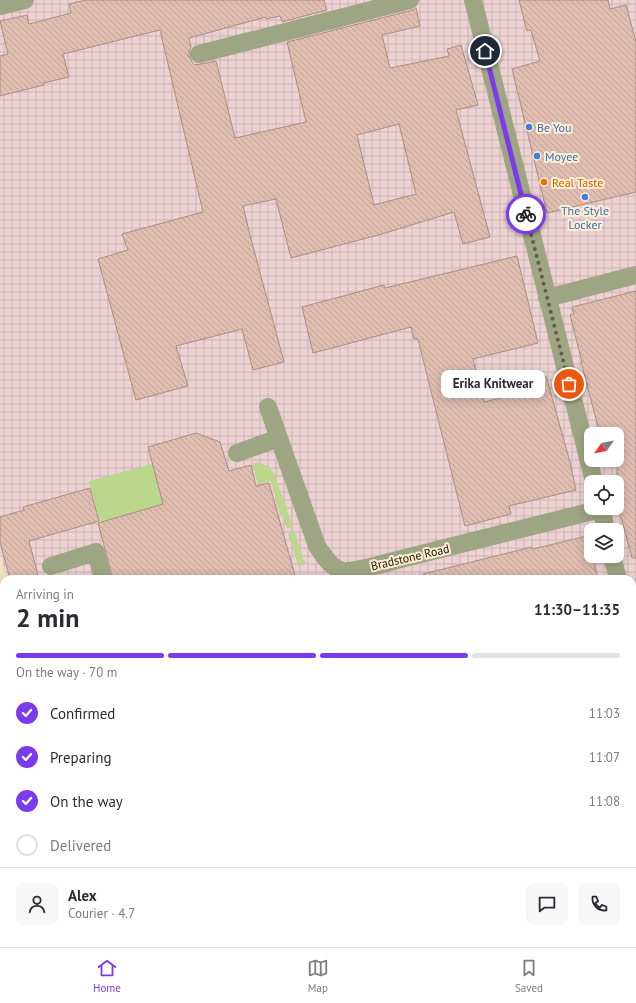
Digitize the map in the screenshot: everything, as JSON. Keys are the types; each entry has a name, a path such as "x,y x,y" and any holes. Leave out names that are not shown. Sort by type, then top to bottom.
{"street":[{"path":"0,6 25,0"},
{"path":"199,54 410,0"},
{"path":"473,0 592,475"},
{"path":"547,298 636,275"},
{"name":"Bradstone Road","path":"268,407 317,546 323,556 335,567 342,570 352,570 405,558 584,512"},
{"path":"237,453 278,438"},
{"path":"51,566 96,552 102,575"},
{"path":"614,563 617,575"}],"shaded area":[{"path":"0,0 636,0 636,575 6,575 0,554"}],"green space":[{"path":"258,462 269,467 274,473 293,527 287,528 282,514 280,515 271,481 258,484 252,464"},
{"path":"152,464 163,504 100,522 89,481"},
{"path":"295,532 303,559 306,563 298,565 288,534"}],"building":[{"path":"86,0 324,0 327,10 282,22 280,16 266,19 266,17 189,38 191,47 189,56 195,65 216,61 235,138 306,122 287,42 416,8 420,26 382,35 390,68 449,56 447,49 461,45 478,105 456,110 490,237 463,244 454,212 382,234 291,258 276,199 243,206 284,362 253,370 242,329 176,346 188,386 136,400 98,259 128,250 122,234 203,212 160,30 63,54 69,77 0,96 0,56 8,54 0,21 27,15 29,24 71,13 69,4","holes":["399,124 416,194 374,205 357,135"]},
{"path":"519,0 608,0 610,9 626,5 636,42 636,192 547,213 512,69 540,61 531,30 527,31"},
{"path":"517,256 538,343 473,359 484,402 537,389 535,379 546,376 570,462 576,490 509,506 511,514 465,526 418,339 414,339 411,327 313,353 302,307 384,285 385,288"},
{"path":"636,291 636,558 632,558 624,523 623,523 620,515 624,515 624,475 617,475 617,467 624,467 624,427 598,427 570,315 574,314 572,307"},
{"path":"196,433 220,442 229,471 251,465 256,486 269,483 295,575 112,575 98,523 163,504 148,447"},
{"path":"90,488 99,521 29,541 38,575 9,575 0,542 0,517 24,510 23,507"},
{"path":"584,537 584,563 594,563 597,575 423,575 423,574 532,547 533,549"}],"way so far":[{"path":"526,214 569,384"}],"place":[{"name":"Be You","path":"529,127"},
{"name":"Moyee","path":"537,156"},
{"name":"Real Taste","path":"544,182"},
{"name":"The Style Locker","path":"585,197"},
{"name":"Erika Knitwear","path":"569,384"}],"route":[{"path":"485,51 526,214"}]}
